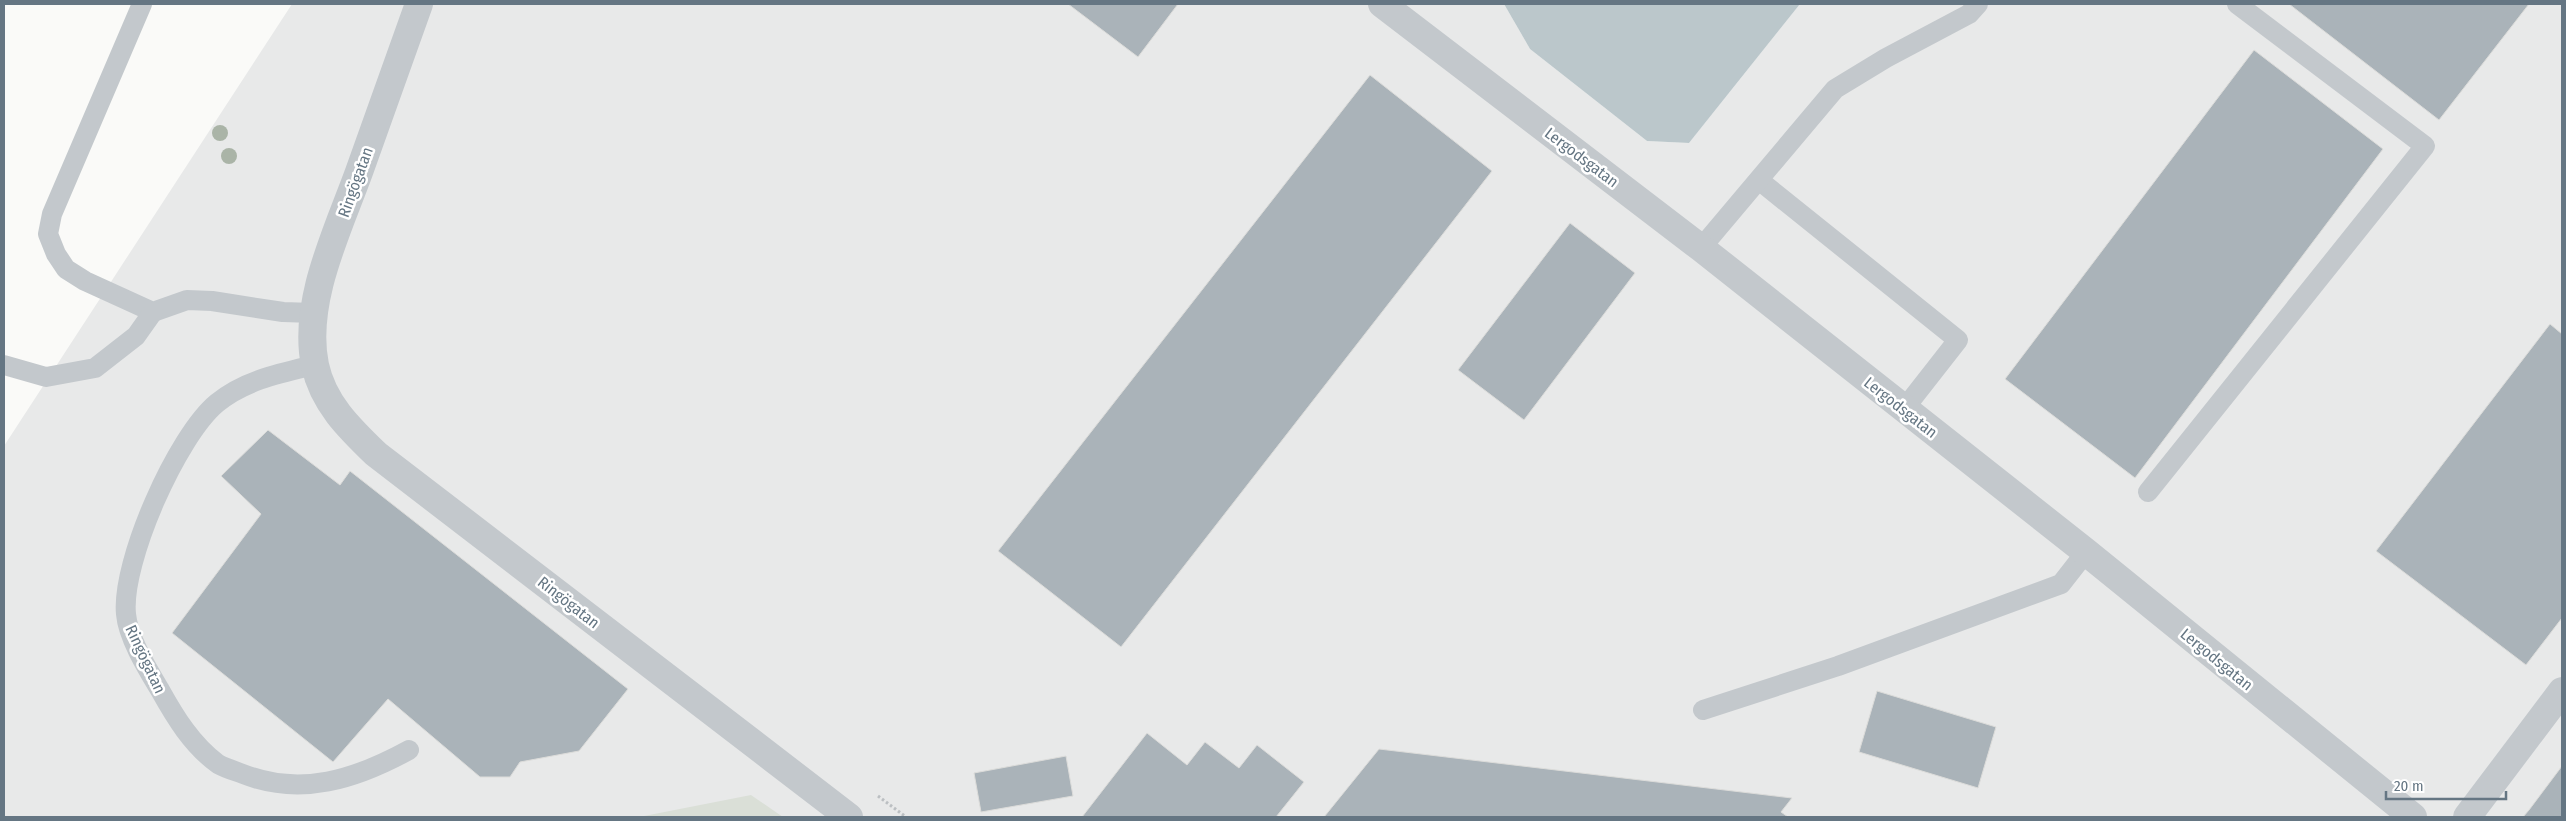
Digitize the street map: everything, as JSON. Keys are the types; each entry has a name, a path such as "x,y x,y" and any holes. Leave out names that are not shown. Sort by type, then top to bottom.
{"street":[{"name":"Ringögatan","path":"419,4 327,261 313,313 315,364 324,395 353,432 376,454 850,817"},
{"name":"Lergodsgatan","path":"1382,4 1701,248 2086,552 2413,817"},
{"path":"2467,817 2562,691"}],"lane":[{"path":"142,4 52,214 48,234 56,254 66,268 85,281 153,312"},
{"path":"1701,248 1836,89 1886,58 1969,14 1978,4"},
{"path":"2148,492 2425,146 2238,4"},
{"path":"1760,180 1958,340 1904,409"},
{"path":"4,366 46,377 95,368 136,336 153,312 187,300 212,301 283,312 313,313"},
{"name":"Ringögatan","path":"315,364 242,386 217,403 195,425 170,469 144,530 128,581 126,615 137,646 182,729 218,764 256,779 287,784 329,782 374,769 408,750"},
{"path":"1703,710 1838,666 2060,584 2086,552"}],"path":[{"path":"874,793 906,817"}],"shaded area":[{"path":"292,4 1504,4 1530,49 1647,141 1689,143 1800,4 2562,4 2562,817 4,817 4,446"},
{"path":"1504,4 1800,4 1689,143 1647,141 1530,49"},
{"path":"751,795 783,817 639,817"}],"building":[{"path":"1068,4 1178,4 1138,57"},
{"path":"2289,4 2529,4 2439,120"},
{"path":"2254,50 2383,149 2135,478 2005,379"},
{"path":"1370,75 1492,171 1121,647 998,551"},
{"path":"1570,223 1635,273 1524,420 1458,370"},
{"path":"2550,324 2562,334 2562,618 2526,665 2376,551"},
{"path":"268,430 340,485 350,471 628,689 579,751 520,762 510,777 480,777 388,699 333,762 172,633 261,514 221,476"},
{"path":"1877,691 1996,727 1978,788 1859,752"},
{"path":"1147,733 1187,765 1205,742 1239,768 1257,745 1304,782 1276,817 1082,817"},
{"path":"1379,749 1792,798 1781,812 1788,817 1324,817"},
{"path":"1066,756 1073,796 981,812 974,773"},
{"path":"2562,766 2562,817 2523,817 2529,810"}]}
